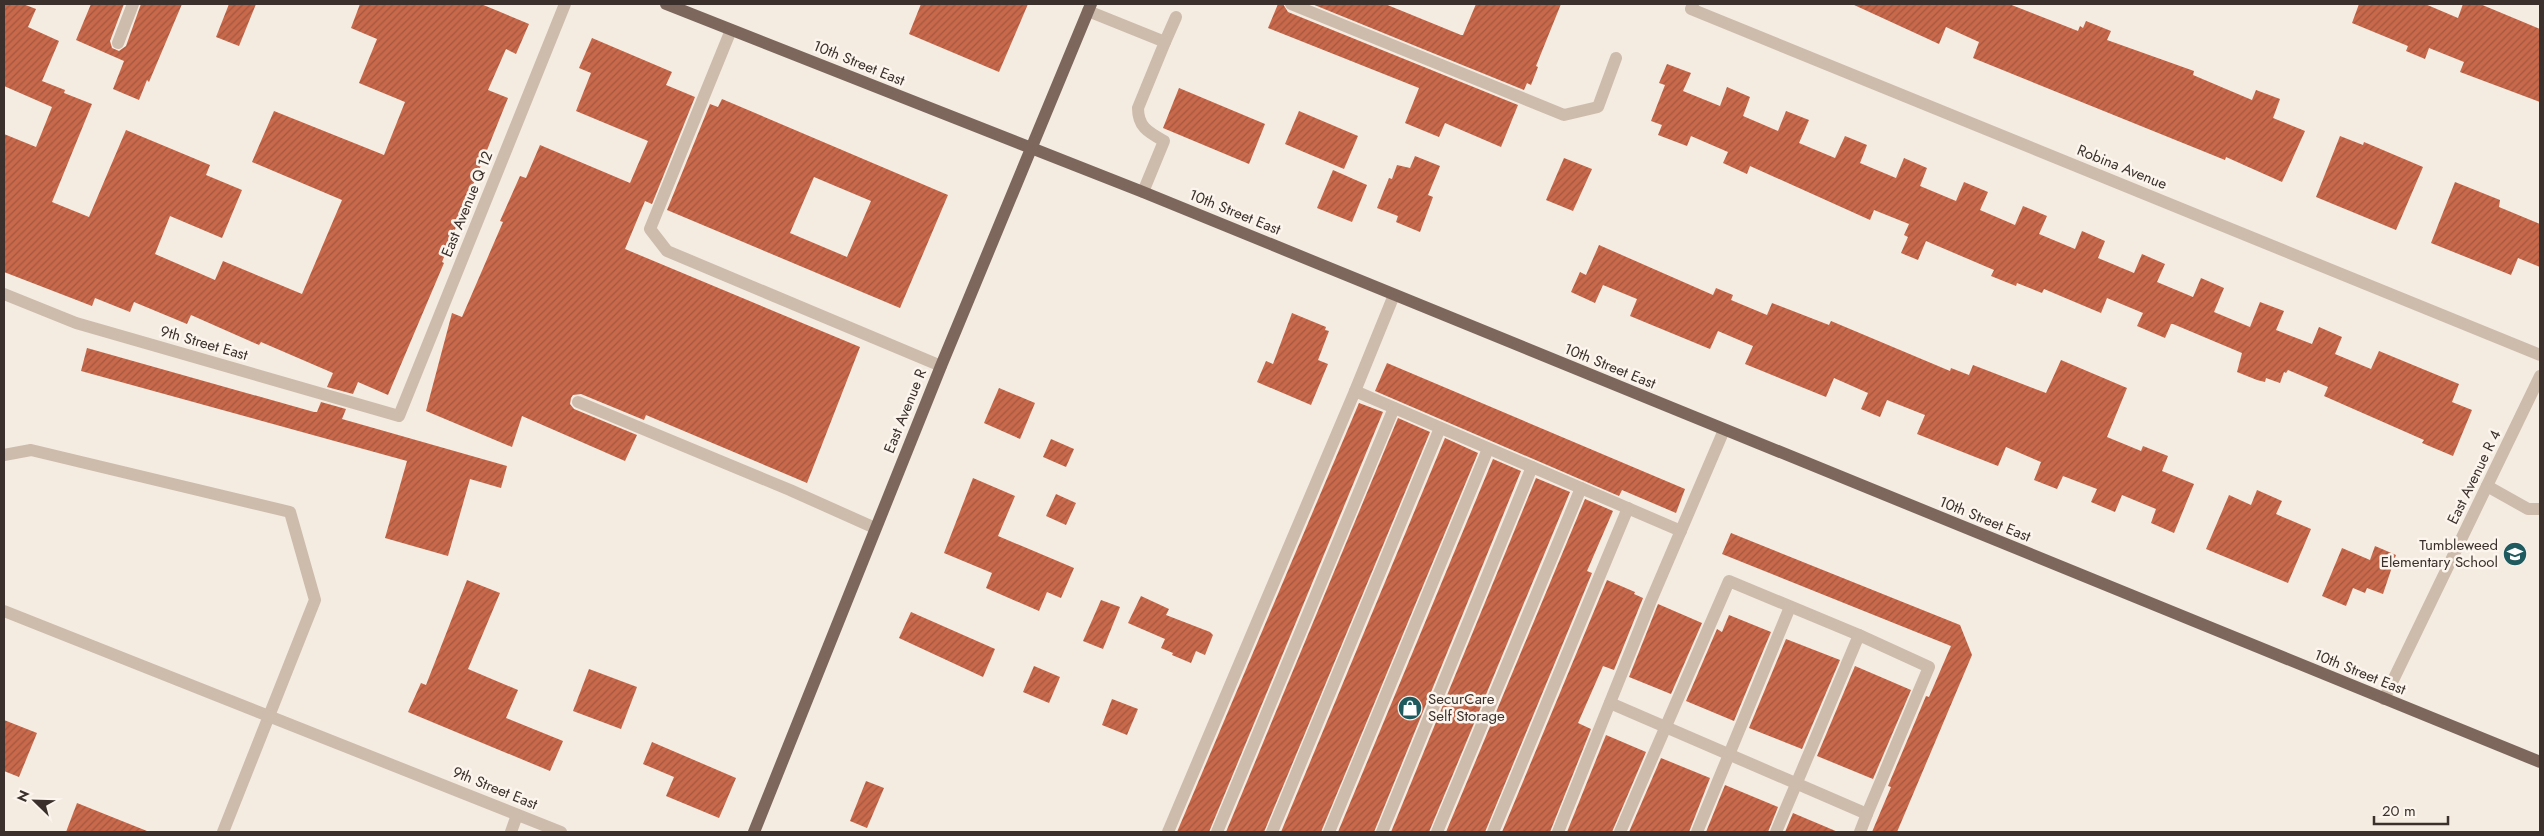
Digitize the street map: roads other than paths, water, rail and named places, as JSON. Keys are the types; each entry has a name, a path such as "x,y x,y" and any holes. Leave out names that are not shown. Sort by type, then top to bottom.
{"main road":[{"name":"10th Street East","path":"666,4 1143,192 2540,762"},
{"name":"East Avenue R","path":"754,832 940,366 1089,7"}],"street":[{"path":"118,43 134,4"},
{"name":"East Avenue Q 12","path":"399,416 565,4"},
{"path":"1291,4 1564,115 1598,107 1616,58"},
{"name":"Robina Avenue","path":"1692,6 2540,355"},
{"path":"1089,7 1165,42"},
{"path":"1143,192 1164,141 1144,129 1138,120 1138,108 1176,17"},
{"path":"731,30 650,229 668,251 940,366"},
{"name":"9th Street East","path":"4,294 76,323 399,416"},
{"path":"1168,832 1394,295"},
{"name":"East Avenue R 4","path":"2384,699 2540,376"},
{"path":"1355,391 1681,531"},
{"path":"578,402 790,490 875,528"},
{"path":"1217,832 1394,408"},
{"path":"1272,832 1440,428"},
{"path":"1558,832 1724,430"},
{"path":"1328,832 1488,448"},
{"path":"4,455 31,450 290,512 315,600 270,718 223,832"},
{"path":"1382,832 1532,467"},
{"path":"2487,486 2528,509 2540,509"},
{"path":"1437,832 1581,488"},
{"path":"1493,832 1628,508"},
{"path":"1620,832 1729,581 1929,667 1860,832"},
{"path":"1697,832 1790,607"},
{"name":"9th Street East","path":"4,611 561,832"},
{"path":"1776,832 1859,636"},
{"path":"1610,703 1868,814"},
{"path":"511,832 517,815"}],"place":[{"name":"Tumbleweed Elementary School","path":"2515,554"},
{"name":"SecurCare Self Storage","path":"1410,708"}]}
